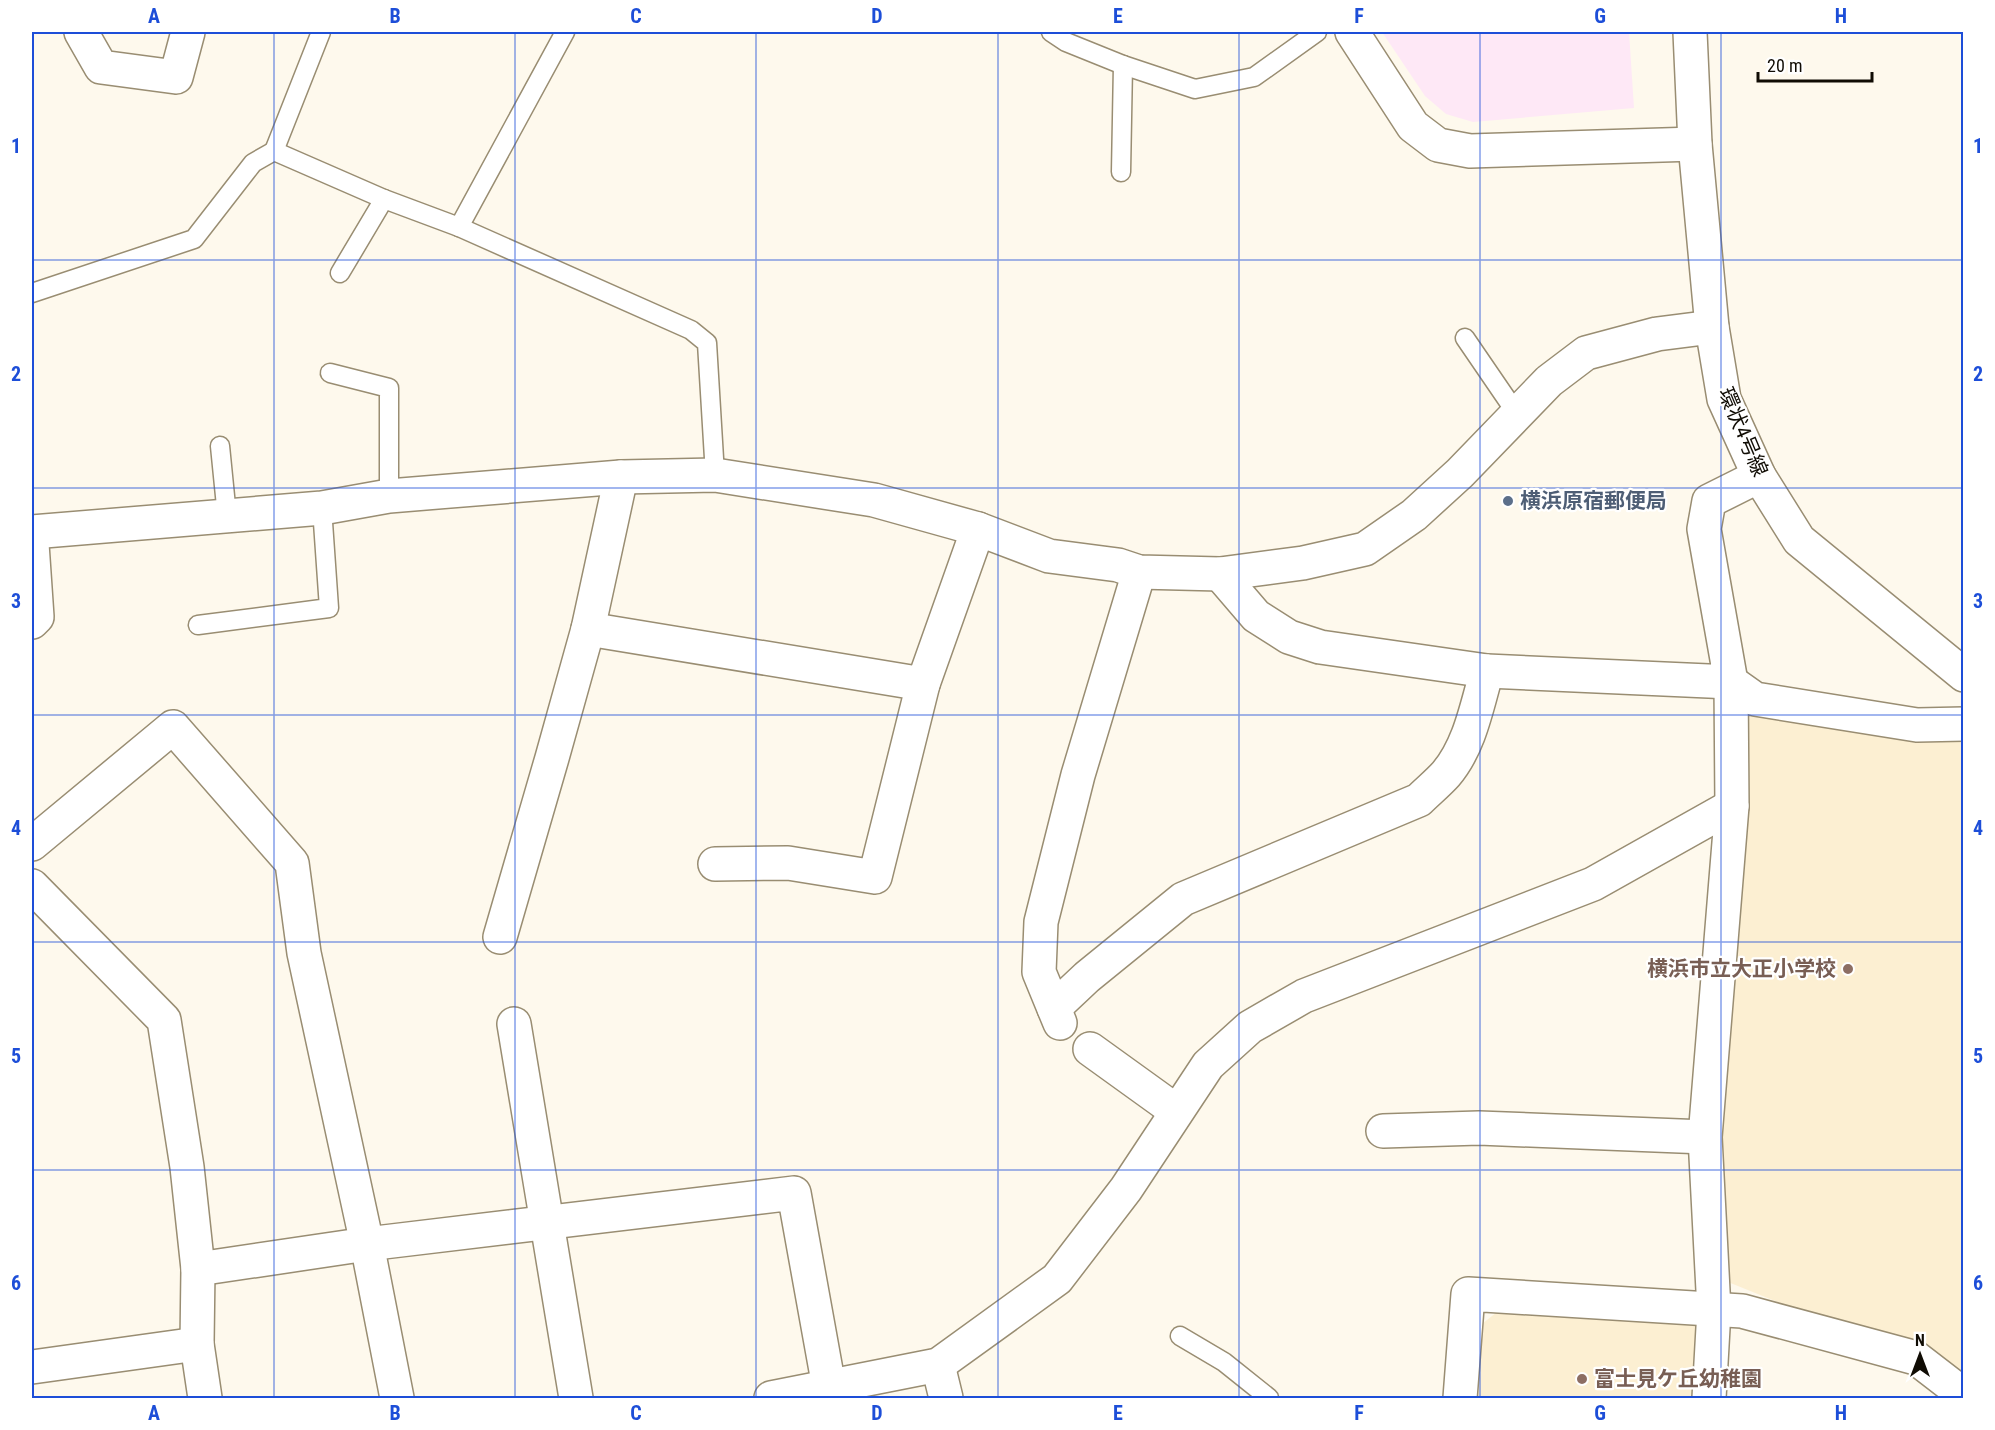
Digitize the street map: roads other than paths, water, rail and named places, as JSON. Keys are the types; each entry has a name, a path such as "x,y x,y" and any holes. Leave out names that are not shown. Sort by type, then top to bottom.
{"street":[{"path":"81,32 101,67 176,77 188,32"},
{"path":"1352,32 1413,126 1438,144 1470,151 1695,144"},
{"name":"環状4号線","path":"1690,32 1695,144 1712,327 1724,399 1759,476 1799,540 1964,675"},
{"path":"32,532 322,508 389,496 621,477 715,475 874,500 978,529 1049,556 1118,565 1139,572 1221,574 1303,563 1365,549 1414,515 1460,473 1549,381 1586,353 1657,334 1712,327"},
{"path":"1709,1398 1714,1310 1705,1137 1732,806 1731,682 1704,529 1709,501 1759,476"},
{"path":"500,937 588,629 621,477"},
{"path":"715,864 788,863 875,877 923,684 978,529"},
{"path":"32,544 37,617 32,622"},
{"path":"1139,572 1078,775 1041,922 1039,972 1057,1015 1087,977 1183,899 1419,800 1447,773 1459,753 1487,671"},
{"path":"1221,574 1256,616 1289,638 1320,647 1487,671 1731,682 1755,699 1917,725 1964,724"},
{"path":"588,629 923,684"},
{"path":"32,844 173,727 292,863 304,953 367,1244 397,1398"},
{"path":"771,1398 938,1365 1057,1278 1126,1189 1208,1065 1250,1027 1304,996 1593,884 1732,806"},
{"path":"32,886 164,1020 187,1167 198,1269 197,1344 205,1398"},
{"path":"514,1024 576,1398"},
{"path":"1090,1049 1176,1112"},
{"path":"1383,1131 1479,1128 1705,1137"},
{"path":"198,1269 367,1244 794,1193 829,1387"},
{"path":"1460,1398 1468,1294 1742,1311 1916,1358 1964,1395"},
{"path":"32,1366 197,1344"},
{"path":"938,1365 946,1398"}],"lane":[{"path":"32,292 194,239 253,164 274,152 321,32"},
{"path":"459,227 565,32"},
{"path":"1051,32 1065,42 1123,65 1195,89 1254,77 1317,32"},
{"path":"1122,172 1123,65"},
{"path":"274,152 384,199 459,227 691,330 707,343 715,475"},
{"path":"340,273 384,199"},
{"path":"1465,338 1517,414"},
{"path":"330,373 389,388 389,496"},
{"path":"220,446 227,516"},
{"path":"198,626 328,608 322,508"},
{"path":"1180,1336 1224,1362 1269,1398"}],"place":[{"name":"横浜原宿郵便局","path":"1508,501"},
{"name":"横浜市立大正小学校","path":"1848,969"},
{"name":"富士見ケ丘幼稚園","path":"1582,1379"}]}
